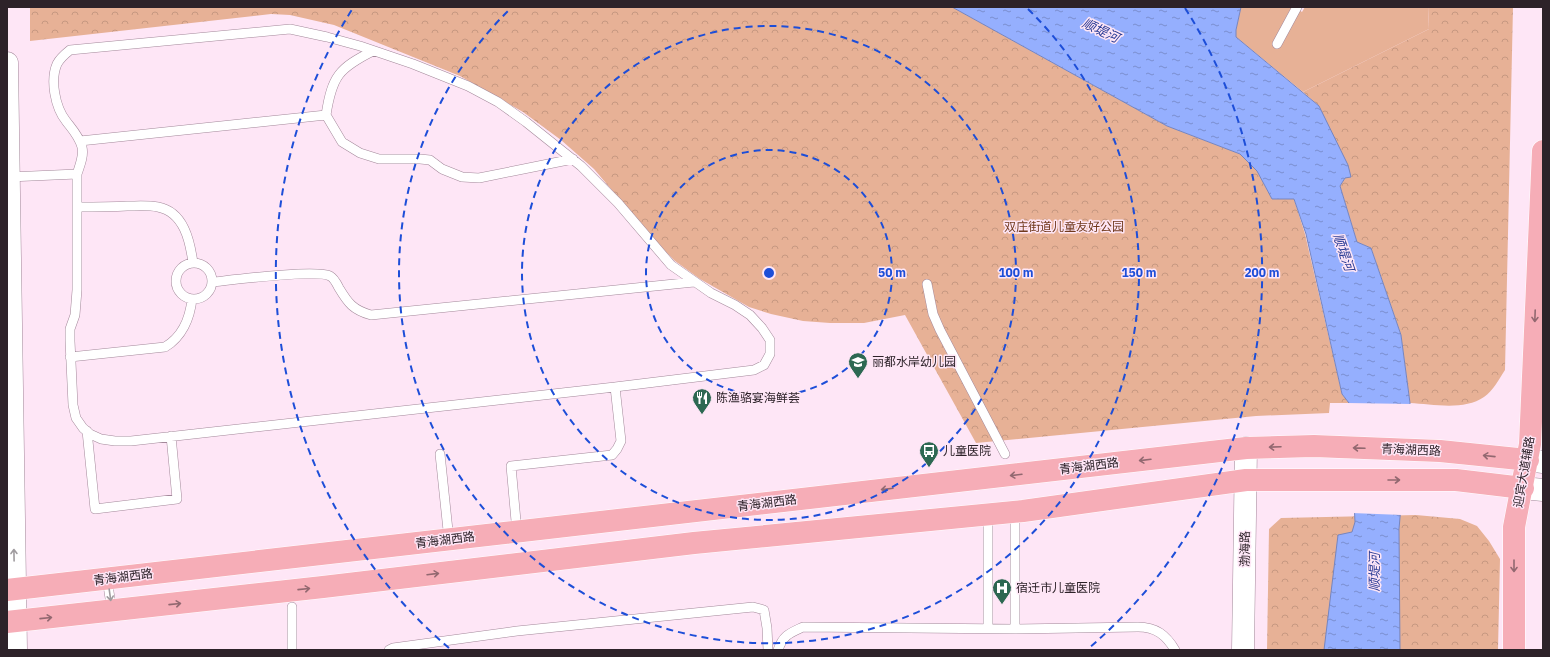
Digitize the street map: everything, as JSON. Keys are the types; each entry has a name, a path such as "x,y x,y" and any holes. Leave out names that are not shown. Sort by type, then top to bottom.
{"main road":[{"name":"迎宾大道辅路","path":"1514,650 1514,528 1533,489 1535,461 1530,444 1543,151"},
{"name":"青海湖西路","path":"11,590 1246,448 1314,446 1440,451 1535,461"},
{"path":"11,622 694,543 1015,512 1246,480 1456,480 1533,489"}],"street":[{"path":"7,63 11,622 16,650"},
{"name":"渤海路","path":"1243,650 1246,448"}],"lane":[{"path":"1277,44 1297,7"},
{"path":"290,29 327,37 373,51 413,64 468,86 498,102 573,159 618,203 671,266 711,293 735,305 750,315 762,328 770,340 770,354 764,365 754,370 616,387 171,436 115,441 101,439 87,432 76,418 73,405 70,357 70,329 75,315 77,290 77,174 83,157 83,148 76,132 65,120 58,104 54,83 58,63 62,57 70,50 290,29"},
{"path":"373,51 354,60 344,68 336,79 329,95 326,115 342,142 360,153 379,159 430,160 442,169 462,177 479,178 573,159"},
{"path":"80,141 326,115"},
{"path":"9,177 77,174"},
{"path":"77,208 159,207 173,214 183,226 190,244 193,263"},
{"path":"193,263 199,264 209,271 213,282 208,293 198,299 192,299 187,298 178,290 176,278 182,268 193,263"},
{"path":"213,282 295,274 329,275 335,280 348,303 359,312 371,315 694,282"},
{"path":"927,284 933,314 940,330 1005,454"},
{"path":"70,357 165,347 173,343 181,333 187,321 192,299"},
{"path":"517,532 511,466 612,455 617,449 620,441 616,387"},
{"path":"87,432 95,509 177,499 171,436"},
{"path":"440,454 449,540"},
{"path":"1015,512 1015,629"},
{"path":"988,515 988,628"},
{"path":"107,579 112,611"},
{"path":"292,606 292,650"},
{"path":"389,650 393,648 483,635 753,606 764,610 768,650"},
{"path":"778,650 780,643 787,635 803,627 1015,629 1149,627 1159,632 1169,641 1175,650"}],"green space":[{"name":"双庄街道儿童友好公园","path":"30,7 952,7 1167,126 1240,154 1257,171 1272,199 1294,199 1305,234 1342,394 1349,403 1330,403 1329,413 1256,416 976,443 905,315 864,323 830,323 803,321 771,314 749,307 700,279 675,261 656,242 594,169 561,140 523,112 460,76 334,25 290,15 271,14 30,41"},
{"path":"1241,7 1295,7 1302,12 1305,7 1428,7 1429,29 1303,92 1236,37"},
{"path":"1428,7 1513,7 1505,370 1493,388 1484,397 1467,404 1448,406 1410,403 1401,335 1371,248 1357,242 1340,186 1345,178 1319,106 1303,92 1429,29"},
{"path":"1416,515 1460,519 1477,526 1489,541 1500,559 1498,650 1267,650 1269,529 1281,518"}],"water":[{"name":"顺堤河","path":"952,7 1241,7 1236,37 1319,106 1348,165 1351,177 1345,178 1340,186 1357,242 1371,248 1401,335 1410,403 1399,529 1400,650 1324,650 1338,535 1352,532 1355,522 1349,403 1342,394 1306,234 1294,199 1272,199 1257,171 1240,154 1167,126"}],"pier":[{"path":"1347,403 1412,404 1402,515 1352,513"}],"place":[{"name":"丽都水岸幼儿园","path":"858,379"},
{"name":"陈渔骆宴海鲜荟","path":"702,415"},
{"name":"儿童医院","path":"929,468"},
{"name":"宿迁市儿童医院","path":"1002,605"}]}
